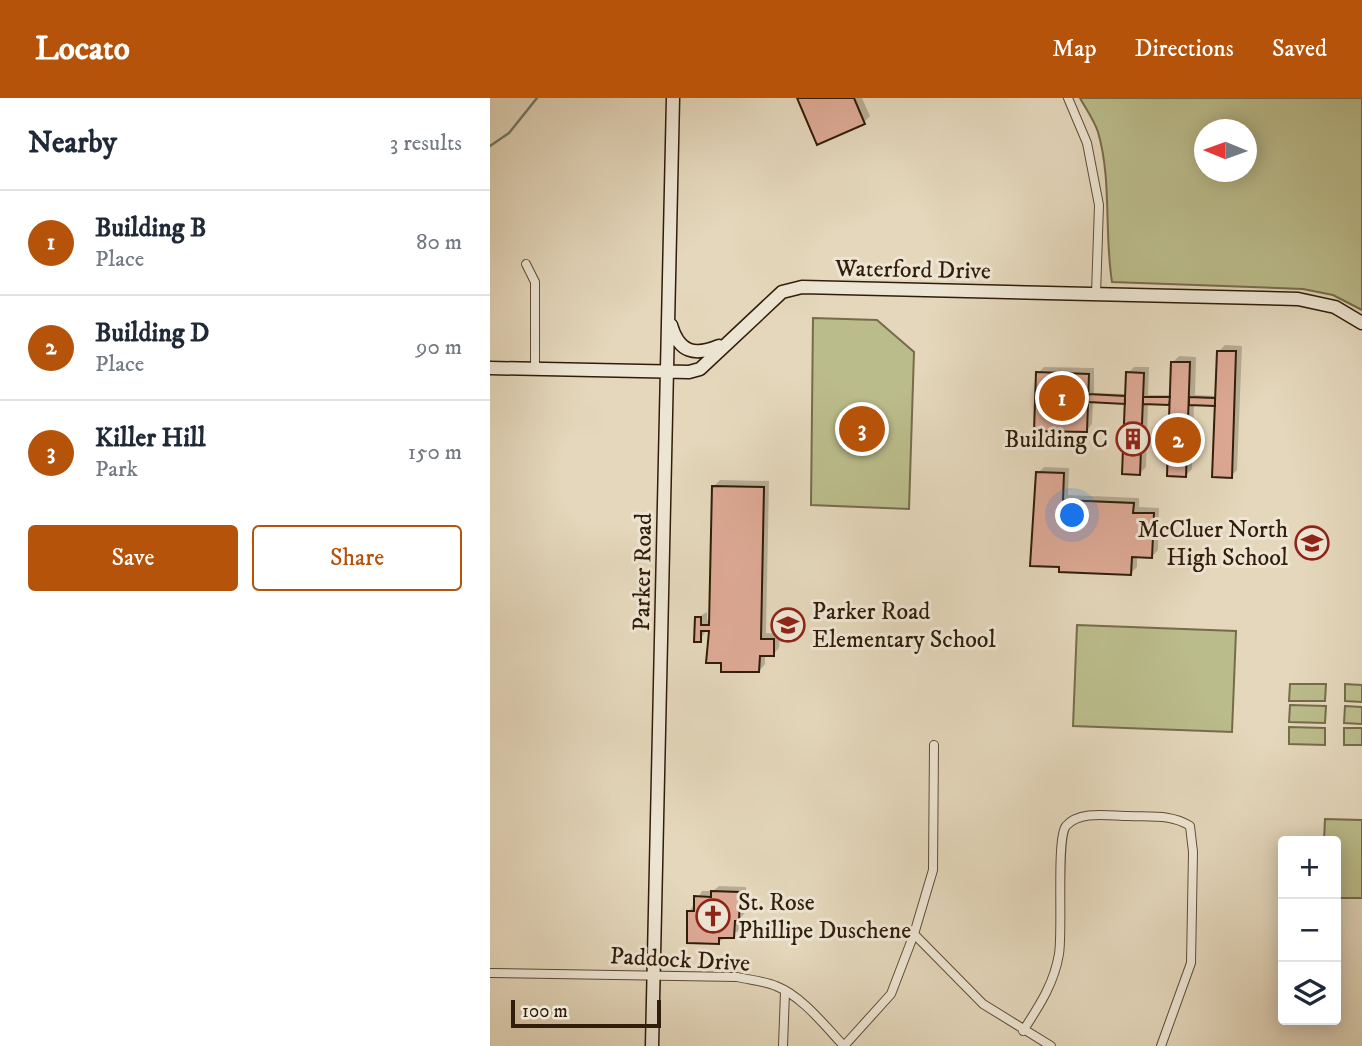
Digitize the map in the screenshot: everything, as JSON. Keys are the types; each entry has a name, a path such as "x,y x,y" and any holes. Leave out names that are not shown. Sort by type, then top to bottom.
{"street":[{"name":"Parker Road","path":"652,1046 673,98"},
{"path":"1068,98 1087,143 1099,205 1096,294"},
{"path":"526,264 535,282 534,369"},
{"name":"Waterford Drive","path":"490,368 667,373 700,369 782,292 796,287 1312,301 1335,307 1362,323"},
{"path":"668,317 673,334 688,352 700,354 726,343"},
{"path":"844,1046 891,994 914,934 933,870 934,745"},
{"path":"1023,1031 1052,986 1059,954 1062,921 1060,839 1067,825 1084,816 1176,817 1190,826 1193,852 1192,963 1161,1046"},
{"path":"914,934 983,1004 1051,1046"},
{"name":"Paddock Drive","path":"490,973 737,977 778,987 802,1004 844,1046"},
{"path":"783,1046 785,992"}],"green space":[{"path":"1080,98 1362,98 1362,310 1333,295 1303,289 1112,282 1105,169 1096,128"},
{"path":"813,318 877,320 914,352 909,509 811,505"},
{"path":"1077,625 1236,631 1232,732 1073,726"},
{"path":"1290,684 1326,684 1325,701 1289,701"},
{"path":"1345,684 1362,685 1362,702 1345,701"},
{"path":"1290,705 1326,706 1325,723 1289,722"},
{"path":"1345,706 1362,707 1362,724 1344,723"},
{"path":"1289,727 1325,728 1325,745 1289,744"},
{"path":"1344,728 1362,728 1362,745 1344,745"},
{"path":"1325,819 1362,820 1362,898 1341,898 1341,836 1324,836"}],"building":[{"path":"797,98 854,98 865,124 817,145"},
{"path":"1217,351 1236,351 1232,478 1212,477"},
{"path":"1171,362 1190,362 1186,477 1167,476"},
{"path":"1036,372 1089,374 1087,432 1034,431"},
{"name":"Building C","path":"1126,372 1144,373 1140,475 1122,474"},
{"path":"1088,394 1125,396 1125,404 1088,402"},
{"path":"1143,397 1170,397 1169,405 1143,404"},
{"path":"1189,397 1215,398 1215,406 1189,405"},
{"path":"1036,472 1064,473 1063,500 1134,503 1133,513 1154,513 1152,558 1132,557 1131,575 1059,572 1059,567 1030,566"},
{"name":"Parker Road Elementary School","path":"712,486 764,487 761,639 774,639 774,656 760,656 759,672 721,672 721,663 706,663 709,631 701,631 701,642 694,642 695,617 701,617 701,625 709,625"},
{"name":"St. Rose Phillipe Duschene","path":"711,891 740,892 739,921 735,921 734,938 719,938 719,944 687,943 687,911 694,911 694,896 711,897"}],"waterway":[{"path":"490,146 509,133 537,98"}],"place":[{"name":"Building B","path":"1062,398"},
{"name":"Killer Hill","path":"862,429"},
{"name":"Building C","path":"1133,439"},
{"name":"Building D","path":"1178,440"},
{"name":"McCluer North High School","path":"1312,543"},
{"name":"Parker Road Elementary School","path":"788,625"},
{"name":"St. Rose Phillipe Duschene","path":"713,916"}]}
